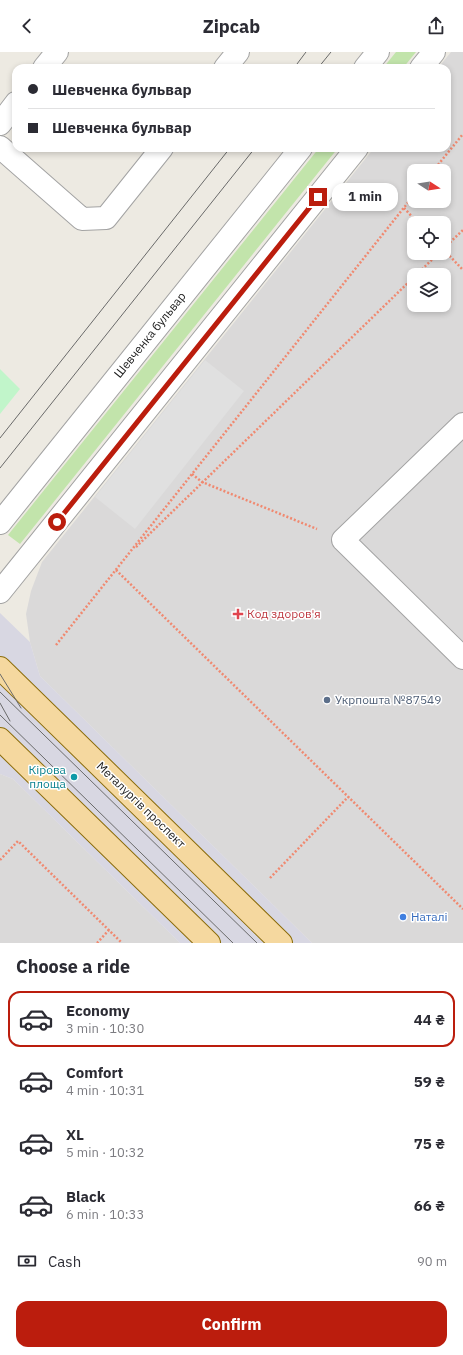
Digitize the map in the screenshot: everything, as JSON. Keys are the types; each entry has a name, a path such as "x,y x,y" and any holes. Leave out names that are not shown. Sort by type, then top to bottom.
{"main road":[{"name":"Металургів проспект","path":"0,668 281,943"},
{"path":"0,739 209,943"}],"street":[{"path":"47,64 57,52"},
{"path":"228,64 238,52"},
{"path":"368,64 378,52"},
{"path":"424,64 434,52"},
{"path":"0,124 12,109"},
{"path":"0,147 82,219 106,218 159,152"},
{"name":"Шевченка бульвар","path":"0,523 298,152"},
{"path":"0,592 354,152"},
{"path":"463,424 343,540 463,658"}],"path":[{"path":"451,149 463,134"},
{"path":"439,164 448,152"},
{"path":"56,645 407,204"},
{"path":"404,208 411,216"},
{"path":"451,242 463,230"},
{"path":"451,257 463,270"},
{"path":"423,268 432,260"},
{"path":"127,555 407,284"},
{"path":"192,474 202,482 343,540"},
{"path":"116,570 463,909"},
{"path":"270,878 348,797"},
{"path":"0,860 18,841 122,943"},
{"path":"97,943 109,930"}],"shaded area":[{"path":"451,52 463,52 463,943 312,943 40,676 30,642 26,614 31,591 42,562 371,152 451,152 451,64 441,64"},
{"path":"205,360 244,391 135,529 95,497"},
{"name":"Кірова площа","path":"0,613 30,642 40,676 312,943 180,943 13,779 0,774"},
{"path":"0,774 13,779 180,943 0,943"}],"green space":[{"path":"396,52 416,52 406,64 386,64"},
{"path":"316,152 335,152 20,544 8,535"},
{"path":"0,369 20,389 0,414"}],"tram line":[{"path":"297,64 306,52"},
{"path":"321,64 331,52"},
{"path":"0,438 227,152"},
{"path":"0,468 252,152"},
{"path":"0,674 21,708"},
{"path":"0,692 257,943"},
{"path":"0,703 10,721"},
{"path":"0,715 233,943"}],"place":[{"name":"Код здоров'я","path":"238,614"},
{"name":"Укрпошта №87549","path":"327,700"},
{"name":"Кірова площа","path":"74,777"},
{"name":"Наталі","path":"403,917"}],"route":[{"path":"57,522 318,197"}]}
